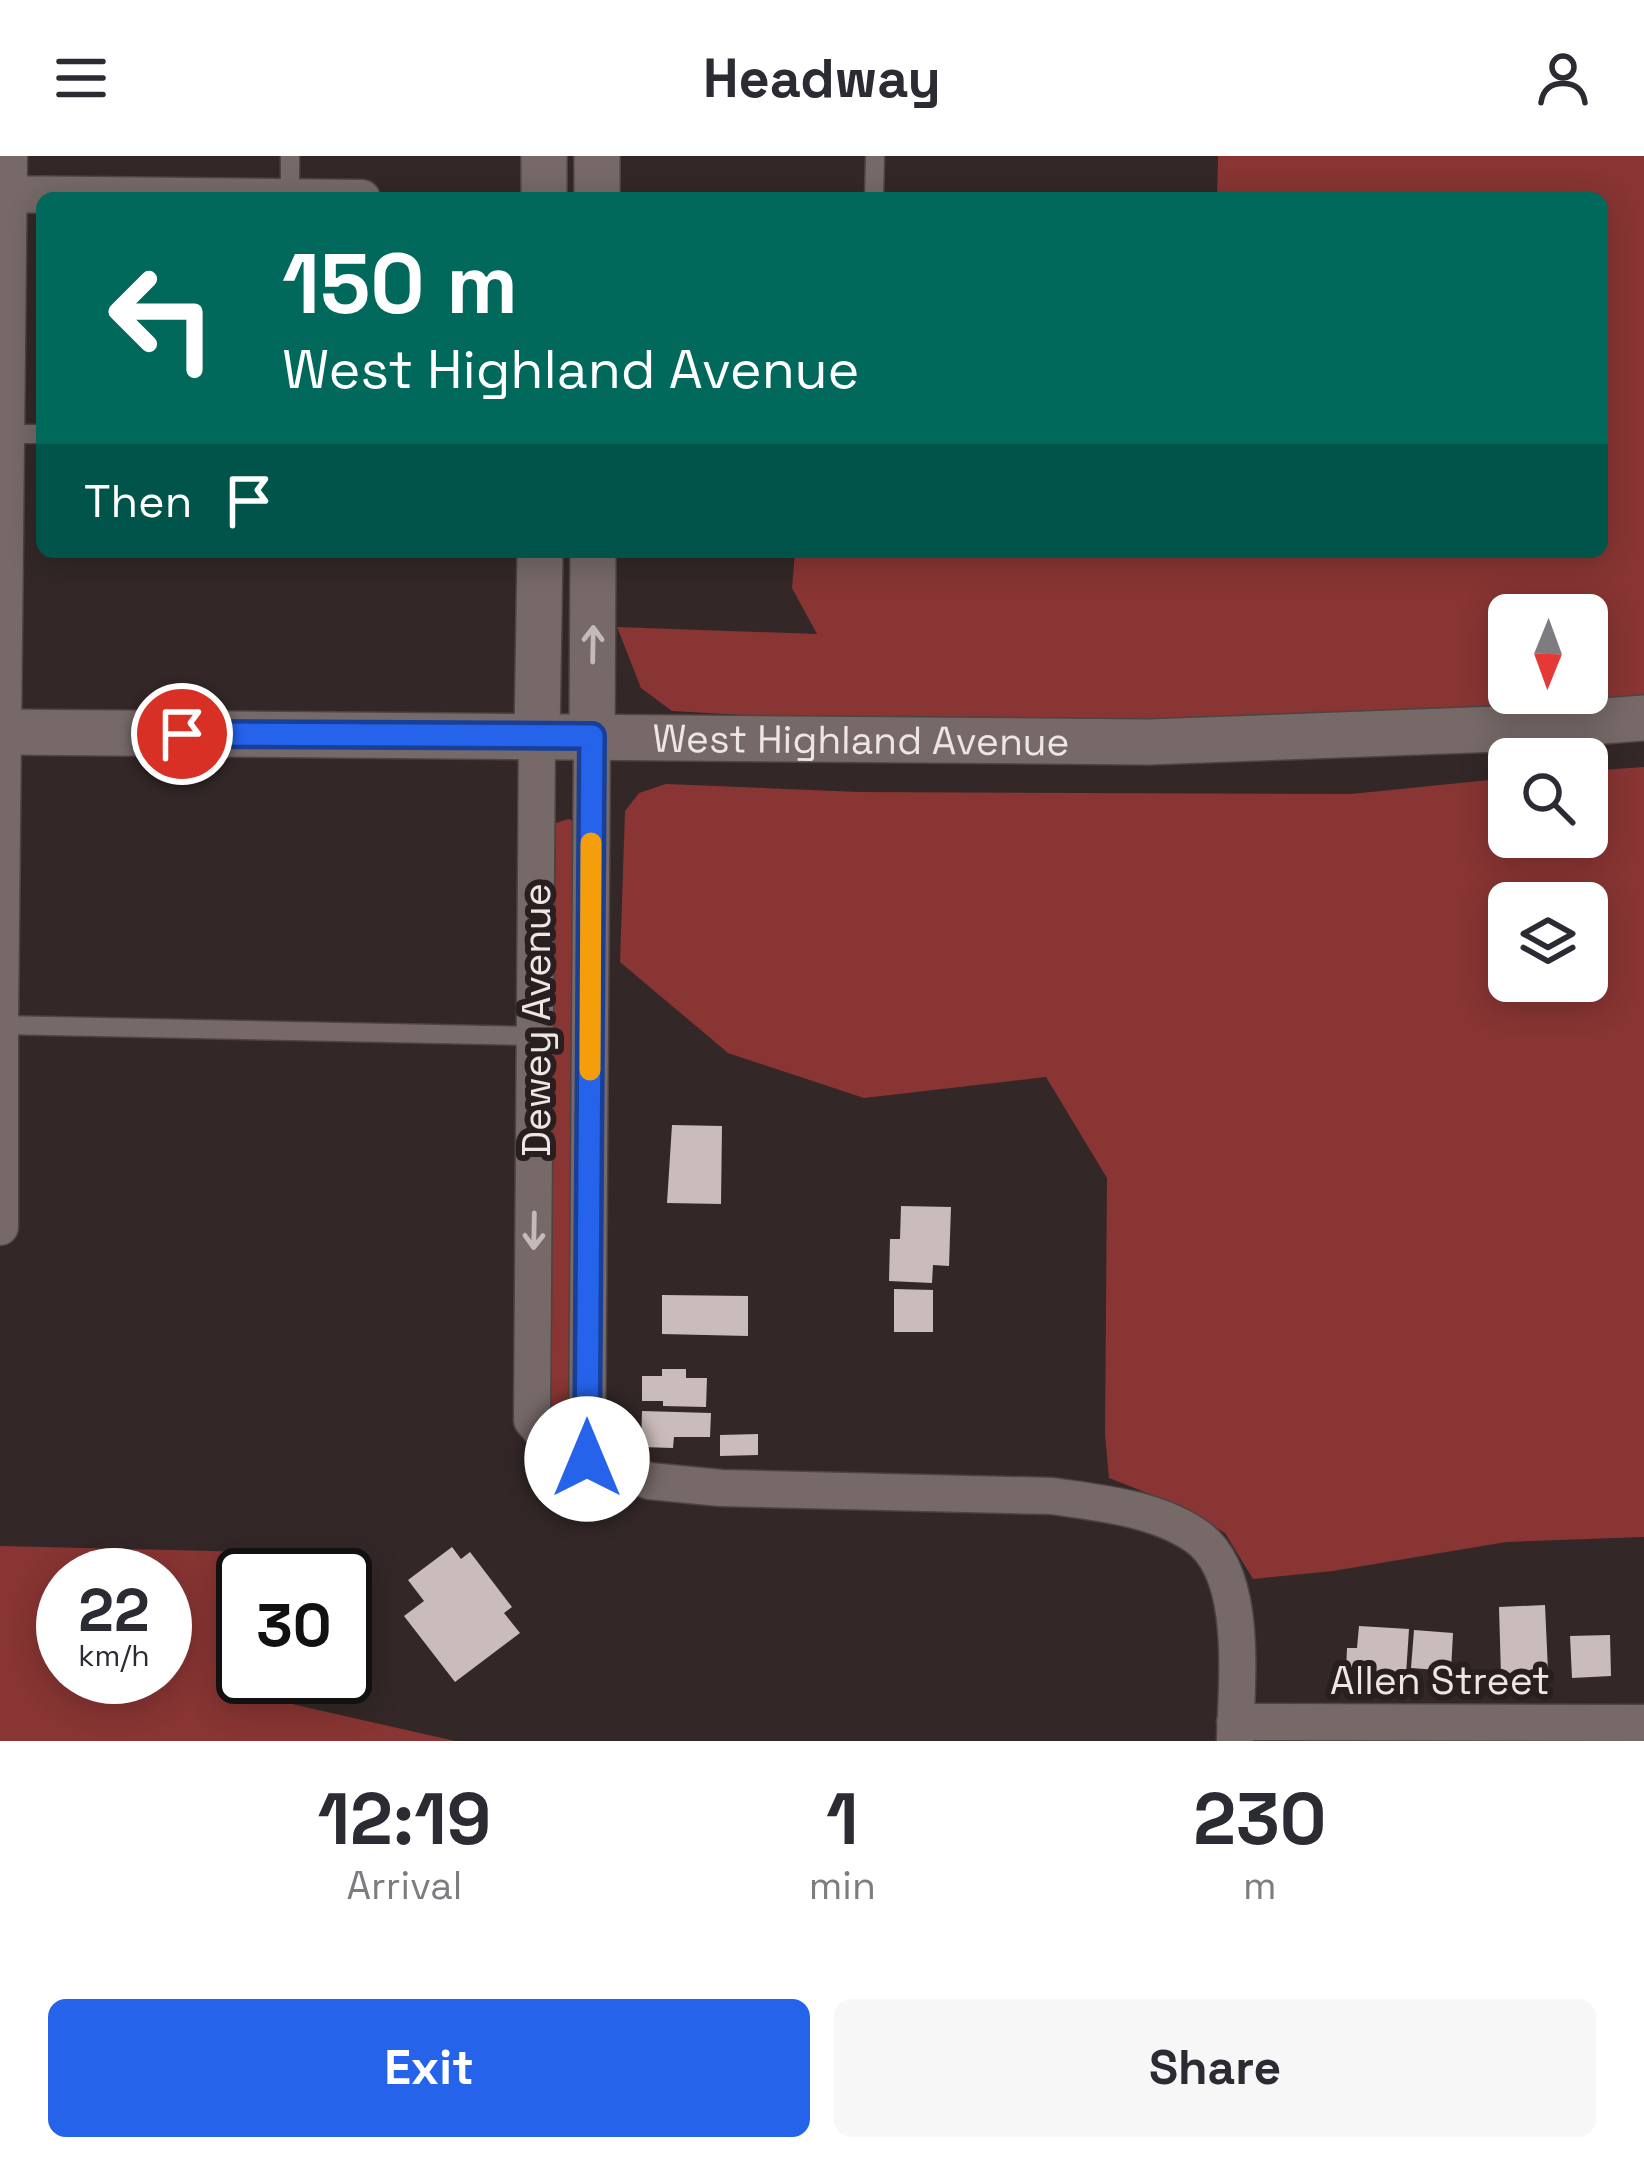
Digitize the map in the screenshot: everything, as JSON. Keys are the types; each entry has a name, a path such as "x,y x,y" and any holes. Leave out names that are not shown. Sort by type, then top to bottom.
{"street":[{"path":"0,1226 2,732 17,434 4,194 9,156"},
{"path":"544,156 544,192"},
{"path":"597,156 597,192"},
{"path":"4,194 36,194"},
{"name":"Dewey Avenue","path":"540,558 532,1420 544,1435 587,1459 650,1481 721,1489 1052,1496 1139,1513 1197,1536 1226,1576 1236,1618 1235,1731"},
{"name":"Dewey Avenue","path":"587,1459 593,558"},
{"name":"West Highland Avenue","path":"2,732 1148,742 1498,729 1644,718"},
{"name":"Allen Street","path":"1235,1731 1644,1723"}],"lane":[{"path":"290,156 290,192"},
{"path":"874,192 875,156"},
{"path":"0,1025 536,1036"}],"shaded area":[{"path":"1218,156 1644,156 1644,697 1608,699 1608,594 1488,594 1488,706 1196,722 952,727 672,711 641,688 617,627 817,634 792,588 794,558 1608,558 1608,192 1217,192"},
{"path":"1644,767 1644,1537 1506,1542 1333,1571 1253,1579 1225,1533 1180,1506 1109,1478 1105,1434 1107,1178 1046,1077 864,1098 728,1053 620,962 625,811 639,793 666,784 859,792 1351,794 1488,780 1488,858 1608,858 1608,770"},
{"path":"580,822 571,1401 564,1412 553,1412 548,1403 556,823"},
{"path":"0,1546 85,1548 36,1548 36,1704 192,1704 192,1551 216,1551 216,1704 292,1704 455,1741 0,1741"}],"building":[{"path":"672,1125 722,1126 721,1204 667,1203"},
{"path":"901,1206 951,1207 949,1266 933,1265 932,1283 889,1281 890,1239 900,1239"},
{"path":"894,1289 933,1290 933,1332 894,1332"},
{"path":"662,1295 748,1296 748,1336 662,1334"},
{"path":"662,1369 686,1369 686,1378 707,1378 706,1407 642,1401 642,1376 662,1376"},
{"path":"642,1411 711,1413 710,1437 674,1437 673,1448 641,1447"},
{"path":"758,1434 758,1455 720,1456 720,1435"},
{"path":"452,1547 461,1559 470,1552 512,1607 504,1613 520,1633 455,1682 404,1616 424,1601 408,1580"},
{"path":"1545,1605 1548,1671 1544,1671 1544,1681 1518,1683 1518,1675 1501,1676 1499,1607"},
{"path":"1359,1626 1409,1629 1406,1675 1346,1672 1347,1648 1357,1648"},
{"path":"1414,1630 1453,1633 1451,1671 1411,1668"},
{"path":"1610,1635 1611,1676 1572,1678 1570,1636"}],"slow traffic":[{"path":"590,1070 591,843"}],"route":[{"path":"182,734 592,736 587,1459"}]}
